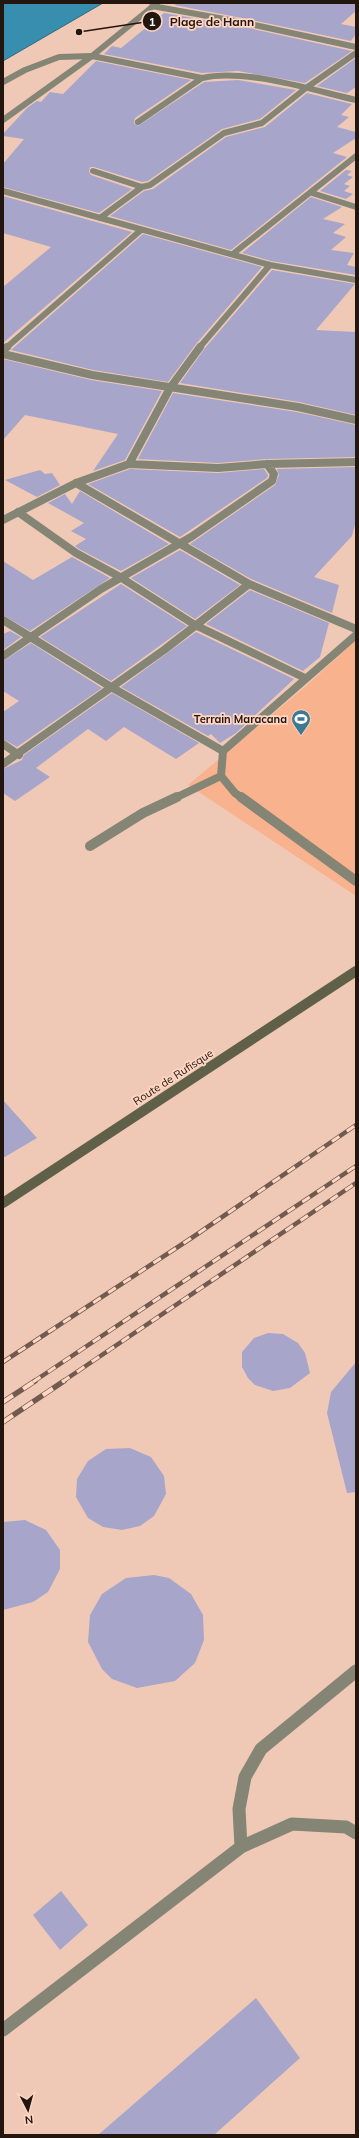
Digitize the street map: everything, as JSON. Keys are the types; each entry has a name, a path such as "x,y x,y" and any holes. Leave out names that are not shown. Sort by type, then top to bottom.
{"main road":[{"name":"Route de Rufisque","path":"3,1203 356,971"}],"street":[{"path":"3,120 92,56 155,5 356,47"},
{"path":"100,218 142,187 150,185 224,134 262,123 306,88 356,53"},
{"path":"3,82 25,70 59,57 92,56 202,78"},
{"path":"138,122 207,75 258,79 306,88 356,100"},
{"path":"234,253 312,193 356,156"},
{"path":"93,171 142,187"},
{"path":"3,191 141,230 234,253 270,265 356,280"},
{"path":"312,193 356,207"},
{"path":"3,350 141,230"},
{"path":"129,464 170,388 192,356 270,265"},
{"path":"3,354 92,375 170,388 298,406 356,420"},
{"path":"3,520 105,470 129,464 218,468 267,464 356,462"},
{"path":"3,656 120,577 180,543 272,481 274,474 267,464"},
{"path":"76,483 249,584 356,629"},
{"path":"18,512 76,553 120,577 195,625 305,678"},
{"path":"3,764 19,755 249,584"},
{"path":"3,620 111,687 223,751"},
{"path":"356,634 223,751 221,776 234,793 356,881"},
{"path":"3,744 19,755"},
{"path":"90,846 143,813 221,776"},
{"path":"241,1847 239,1809 245,1777 261,1749 356,1671"},
{"path":"3,2030 241,1847 292,1824 346,1827 356,1833"}],"shaded area":[{"name":"Terrain Maracana","path":"356,640 356,896 188,785 306,686"}],"water":[{"path":"3,3 103,3 3,61"}],"building":[{"path":"178,3 356,3 356,11 341,24 356,27 356,34 351,41 174,5"},
{"path":"164,13 240,26 352,51 305,83 238,71 202,73 104,54 112,46 121,48"},
{"path":"356,58 356,87 347,93 317,86"},
{"path":"96,61 191,80 135,118 134,123 138,126 204,82 238,80 296,90 260,119 222,129 148,181 142,182 90,167 89,172 91,175 132,189 99,213 3,187 3,164 24,139 3,136 3,134 27,108 37,101 41,102 50,92 63,94"},
{"path":"307,93 352,104 341,115 349,117 337,127 356,132 356,138 333,153 347,157 231,250 110,216 144,191 153,189 226,137 265,127"},
{"path":"346,170 352,171 347,175 353,177 344,184 350,186 344,191 353,194 346,199 320,191"},
{"path":"3,196 132,232 3,343 3,287 51,247 3,233"},
{"path":"311,197 342,207 323,219 345,224 333,233 346,237 331,250 354,253 347,265 356,267 356,275 271,261 242,253"},
{"path":"143,234 262,267 196,344 168,382 93,370 11,350"},
{"path":"272,270 355,284 316,330 356,332 356,415 299,402 180,383 205,348"},
{"path":"3,359 91,380 162,391 125,460 93,471 118,434 25,415 3,440"},
{"path":"173,393 297,412 356,425 356,457 267,459 218,463 138,459"},
{"path":"356,467 356,521 352,536 314,577 339,585 332,613 251,579 190,544 275,485 279,475 277,469"},
{"path":"130,469 218,473 264,469 268,475 267,478 180,537 88,484"},
{"path":"40,470 45,474 52,473 60,485 37,497 5,480"},
{"path":"80,491 169,544 121,571 79,549 75,546 86,539 71,531 84,523 48,503 65,494 72,504"},
{"path":"180,550 240,585 195,619 131,578"},
{"path":"72,557 110,578 30,631 3,615 3,561 33,580"},
{"path":"121,584 187,626 111,681 40,637"},
{"path":"250,590 329,623 320,657 303,671 206,624"},
{"path":"10,631 21,637 3,650 3,634"},
{"path":"196,632 294,679 236,733 220,743 211,734 208,736 121,687"},
{"path":"31,643 102,688 17,747 3,739 3,712 19,701 3,691 3,661"},
{"path":"112,693 199,743 176,759 124,727 106,741 88,729 36,768 50,777 15,801 3,793 3,769 22,760 24,755"},
{"path":"3,1100 37,1138 3,1158"},
{"path":"268,1333 283,1334 298,1343 305,1353 310,1373 290,1388 273,1391 255,1385 248,1378 242,1367 242,1352 254,1338"},
{"path":"356,1362 356,1492 347,1493 327,1413 331,1392"},
{"path":"130,1448 151,1457 164,1476 166,1494 154,1516 140,1526 122,1530 103,1527 88,1518 76,1497 77,1479 88,1461 106,1449"},
{"path":"25,1520 46,1530 60,1550 60,1569 48,1592 33,1602 3,1610 3,1522"},
{"path":"154,1575 169,1578 191,1594 203,1615 204,1640 195,1663 175,1681 137,1688 112,1679 102,1669 88,1642 90,1615 102,1594 126,1578"},
{"path":"61,1891 88,1925 60,1950 33,1915"},
{"path":"256,1998 300,2058 214,2135 98,2135"}],"railway":[{"path":"3,1362 193,1237 356,1125"},
{"path":"33,1382 356,1166"},
{"path":"62,1382 356,1183"},
{"path":"3,1402 35,1381"},
{"path":"3,1422 64,1381"}],"place":[{"name":"Plage de Hann","path":"79,32"},
{"name":"Terrain Maracana","path":"301,736"}]}
